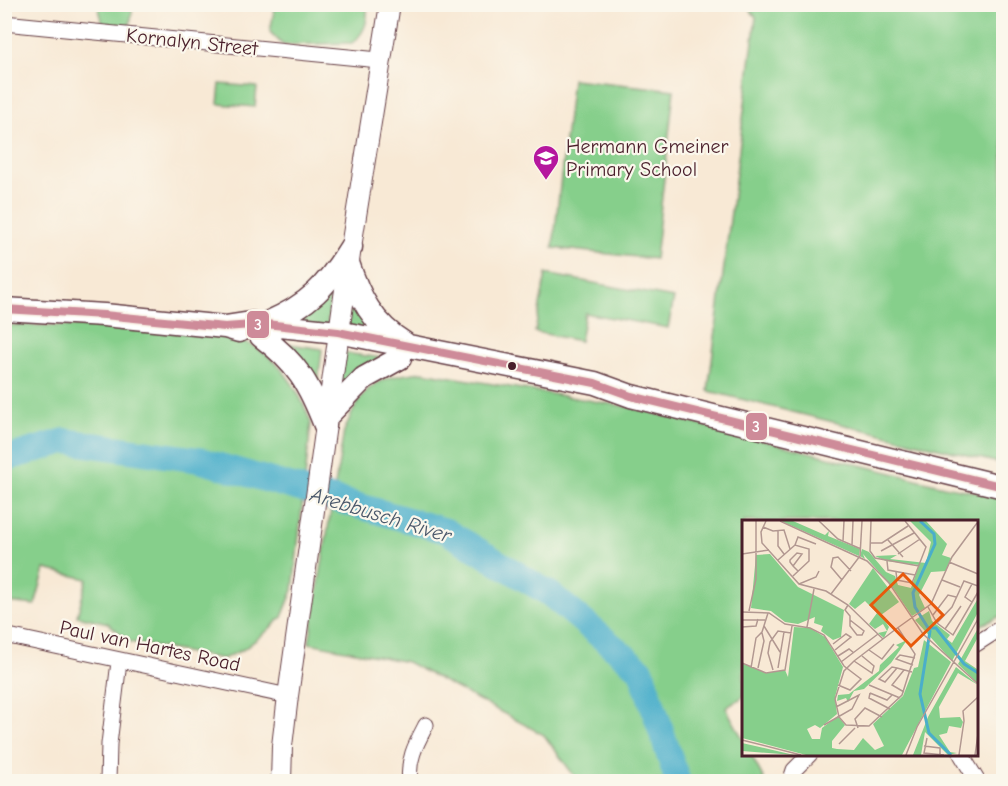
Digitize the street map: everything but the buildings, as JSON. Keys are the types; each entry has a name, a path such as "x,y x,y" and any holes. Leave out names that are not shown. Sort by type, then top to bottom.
{"main road":[{"path":"263,330 314,297 350,255"},
{"path":"350,255 357,290 367,308 406,352"},
{"path":"4,309 104,315 338,338 406,352 596,383 631,396 1004,487"},
{"path":"263,330 302,373 326,420 364,378 406,352"}],"street":[{"path":"381,51 383,4"},
{"path":"281,782 282,746 288,696 326,420 390,4"},
{"name":"Kornalyn Street","path":"4,23 381,51"},
{"path":"978,643 1004,626"},
{"name":"Paul van Hartes Road","path":"4,635 119,662 288,696"},
{"path":"108,782 109,744 119,662"},
{"path":"410,782 408,768 413,750 426,725"},
{"path":"790,782 794,770 808,756"},
{"path":"962,756 978,782"}],"green space":[{"path":"98,5 133,5 130,25 103,25"},
{"path":"275,5 367,5 367,16 363,30 352,43 283,45 270,32"},
{"path":"746,5 1003,5 1003,464 708,391 756,17"},
{"path":"572,79 674,90 655,259 553,248"},
{"path":"220,84 257,87 255,107 218,104"},
{"path":"546,274 674,298 668,328 585,313 580,341 535,332"},
{"path":"332,282 327,328 285,322"},
{"path":"353,290 382,333 347,330"},
{"path":"4,325 113,328 222,336 239,340 259,349 279,366 301,398 311,423 293,590 282,617 266,632 244,649 223,659 130,642 108,623 77,616 87,579 45,569 35,605 5,602"},
{"path":"277,342 322,349 317,393"},
{"path":"344,353 391,359 337,399"},
{"path":"422,372 629,407 944,486 1003,497 1003,615 978,627 978,520 742,520 742,697 726,708 742,737 742,756 752,756 765,781 578,781 544,735 407,662 309,643 344,431 358,403 372,386 405,374"}],"waterway":[{"name":"Arebbusch River","path":"4,459 65,441 199,460 446,531 550,594 641,670 678,782"}],"transit line":[{"name":"3","path":"4,309 104,315 225,327 266,324 338,332 595,383 631,396 1004,487"}],"place":[{"name":"Hermann Gmeiner Primary School","path":"546,181"}]}
